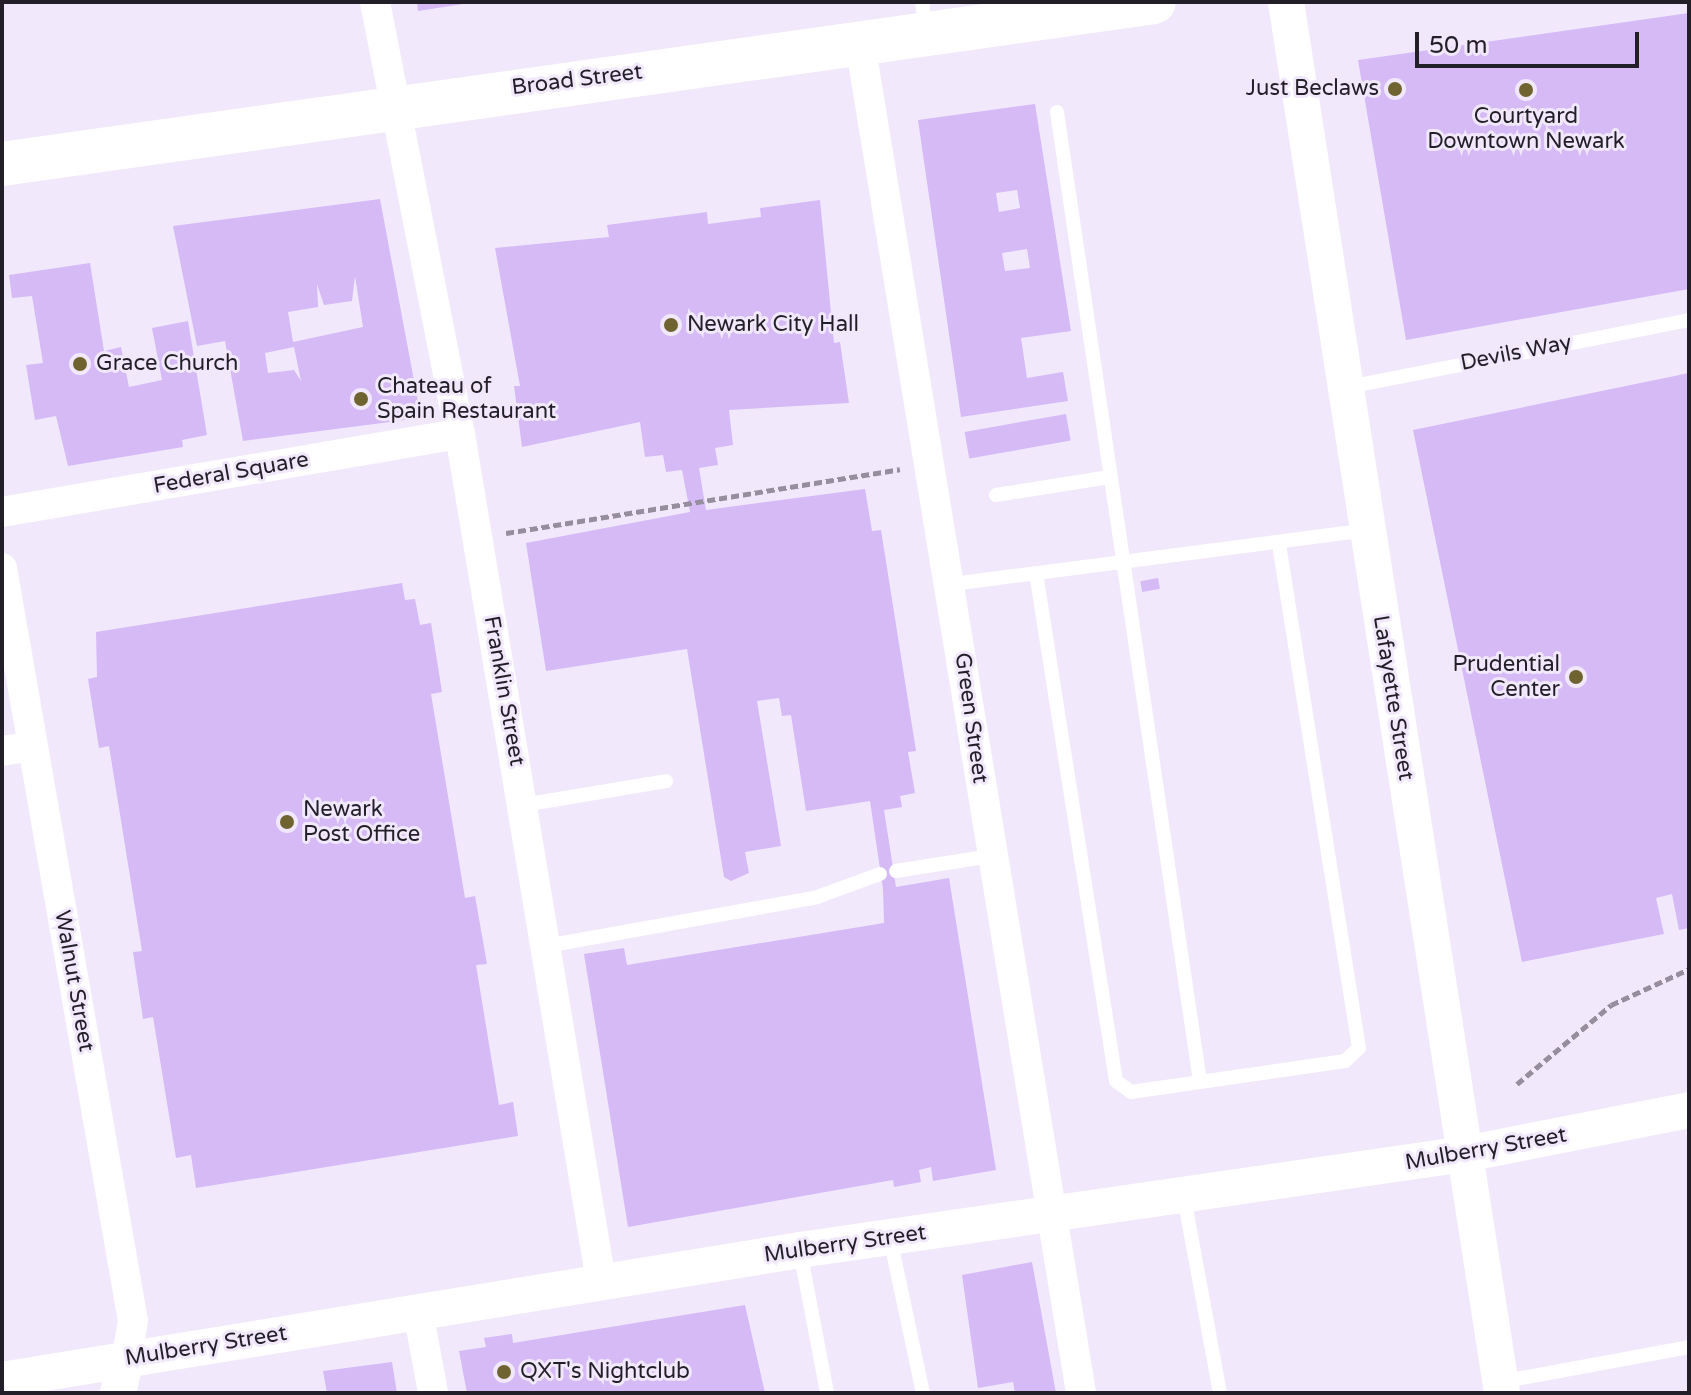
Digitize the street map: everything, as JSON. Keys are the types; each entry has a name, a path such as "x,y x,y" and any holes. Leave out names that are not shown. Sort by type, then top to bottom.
{"main road":[{"name":"Broad Street","path":"2,164 392,104 860,43 924,18 1154,2"}],"street":[{"name":"Franklin Street","path":"375,2 392,104 460,434 601,1281"},
{"name":"Lafayette Street","path":"1286,2 1343,388 1501,1388"},
{"name":"Green Street","path":"860,43 952,584 991,856 1081,1393"},
{"name":"Federal Square","path":"2,512 460,434"},
{"name":"Walnut Street","path":"2,568 133,1321 122,1376"},
{"path":"2,751 32,746"},
{"name":"Mulberry Street","path":"2,1380 122,1376 418,1311 800,1250 1465,1154 1689,1110"},
{"path":"418,1311 433,1393"}],"lane":[{"path":"1057,112 1120,564 1200,1082"},
{"name":"Devils Way","path":"1343,388 1689,320"},
{"path":"996,495 1110,477"},
{"path":"952,584 1279,544 1366,530"},
{"path":"1036,573 1116,1081 1131,1092 1345,1061 1359,1048 1279,544"},
{"path":"523,805 666,781"},
{"path":"896,871 991,856"},
{"path":"546,946 817,897 880,874"},
{"path":"1184,1196 1220,1393"},
{"path":"890,1238 923,1393"},
{"path":"800,1250 827,1393"},
{"path":"1501,1388 1689,1347"}],"path":[{"path":"506,533 932,464"},
{"path":"1517,1084 1611,1005 1689,969"}],"building":[{"path":"417,2 463,2 463,4 418,11"},
{"path":"1689,13 1689,289 1406,340 1358,60"},
{"path":"1035,104 1071,331 1021,338 1027,378 1063,372 1068,401 961,417 918,120","holes":["1017,190 1020,208 999,212 996,193","1027,249 1030,268 1005,271 1002,253"]},
{"path":"380,199 421,418 243,441 225,341 197,346 173,226","holes":["355,276 363,327 293,342 288,312 318,307 317,284 324,305 352,301","294,347 301,381 294,370 268,373 265,353"]},
{"path":"820,200 834,343 840,342 849,403 729,410 733,445 715,448 718,465 699,468 706,510 865,489 872,531 881,530 916,751 908,752 915,793 900,796 902,807 884,810 896,887 949,878 996,1170 933,1181 931,1167 919,1170 921,1182 894,1187 893,1180 628,1227 584,954 624,948 627,965 884,923 883,889 870,801 806,811 791,715 782,716 779,698 757,701 781,846 745,852 749,873 731,881 724,877 687,649 546,671 526,543 690,512 682,470 666,472 663,455 645,457 640,422 522,447 514,386 520,386 495,248 609,237 607,225 707,212 708,224 761,217 760,208"},
{"name":"Grace Church","path":"90,263 104,351 121,347 129,387 162,380 152,328 188,321 207,435 182,440 183,447 68,466 56,416 35,420 26,365 43,363 32,296 12,298 9,275"},
{"name":"Prudential Center","path":"1689,373 1689,928 1679,930 1672,894 1656,898 1664,934 1522,962 1413,430"},
{"path":"1066,414 1071,441 969,458 965,432"},
{"path":"1158,578 1160,589 1142,592 1140,581"},
{"name":"Newark Post Office","path":"402,583 405,600 415,599 420,625 431,623 442,692 431,694 465,898 475,896 487,964 476,965 499,1105 513,1102 518,1136 196,1188 191,1155 176,1158 153,1017 143,1019 133,952 142,951 109,746 99,748 88,679 97,677 96,632"},
{"path":"1032,1262 1056,1393 1015,1393 1013,1382 978,1388 962,1275"},
{"path":"745,1305 765,1393 467,1393 459,1351 486,1347 484,1338 512,1334 513,1343"},
{"path":"392,1362 397,1393 327,1393 323,1371"}],"place":[{"name":"Just Beclaws","path":"1395,89"},
{"name":"Courtyard Downtown Newark","path":"1526,90"},
{"name":"Newark City Hall","path":"671,325"},
{"name":"Grace Church","path":"80,364"},
{"name":"Chateau of Spain Restaurant","path":"361,399"},
{"name":"Prudential Center","path":"1576,677"},
{"name":"Newark Post Office","path":"287,822"},
{"name":"QXT's Nightclub","path":"504,1372"}]}
